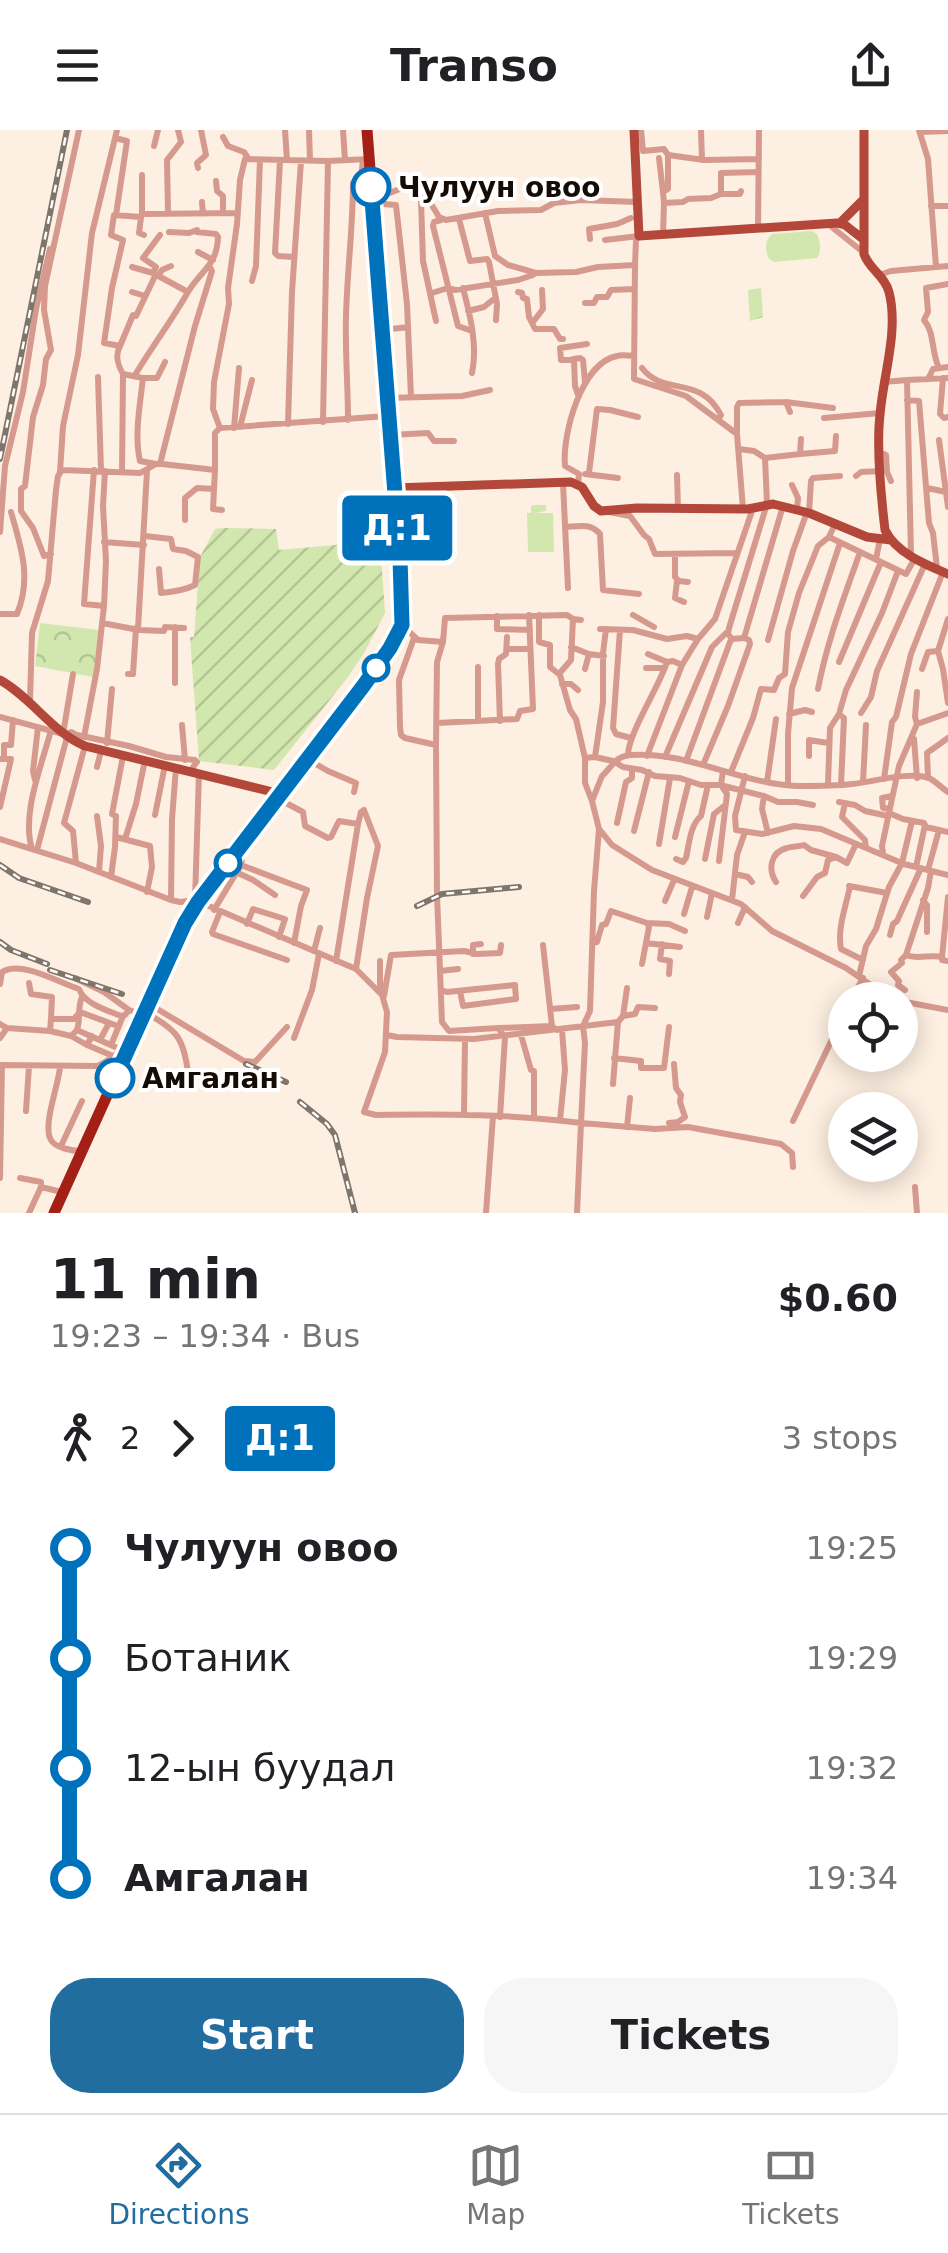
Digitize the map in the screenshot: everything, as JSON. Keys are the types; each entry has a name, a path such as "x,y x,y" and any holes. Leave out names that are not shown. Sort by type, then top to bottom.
{"highway":[{"path":"54,1213 125,1048 134,1015 156,987 196,901 238,863 269,810 401,628 375,199 366,159 366,130"}],"main road":[{"path":"638,130 639,236 832,223 846,224 863,239"},
{"path":"864,130 863,252 888,289 891,306 880,413 882,535"},
{"path":"832,223 845,220 863,200"},
{"path":"394,488 579,479 596,508 609,512 637,508 783,506 882,535 943,572"},
{"path":"0,680 74,738 281,794"}],"street":[{"path":"51,554 44,556 21,511 21,488 25,486 33,416 51,350 44,310 45,286 79,130"},
{"path":"154,146 158,130"},
{"path":"168,214 167,160 181,142 178,130"},
{"path":"198,168 206,155 202,130"},
{"path":"286,130 275,253 294,256"},
{"path":"288,424 294,256 309,130"},
{"path":"343,130 344,160"},
{"path":"638,130 643,151 664,150 668,189 663,192 664,235"},
{"path":"701,130 702,160"},
{"path":"758,228 759,130"},
{"path":"936,267 928,159 919,131 948,132"},
{"path":"30,701 32,633 46,592 63,426 78,355 92,233 116,134 127,142 111,236 123,240 104,343 120,346"},
{"path":"223,137 228,146 260,160 366,159 361,179 353,183 346,312 348,420"},
{"path":"664,156 759,159"},
{"path":"220,428 213,411 214,382 230,296 240,180 248,158"},
{"path":"252,281 256,266 260,160"},
{"path":"323,422 328,161"},
{"path":"721,194 722,172 758,172"},
{"path":"142,175 139,234 144,236"},
{"path":"216,181 223,196 223,214"},
{"path":"375,199 417,184 442,219"},
{"path":"664,203 740,194 741,190"},
{"path":"425,191 421,194 423,257 436,321"},
{"path":"375,199 396,205 411,397"},
{"path":"472,331 458,326 434,222 485,213 540,210 554,203 581,200 638,202"},
{"path":"197,230 202,202"},
{"path":"931,206 948,206"},
{"path":"116,215 238,213"},
{"path":"485,213 495,256 536,274"},
{"path":"458,218 470,261 488,260 498,312 496,320"},
{"path":"590,238 588,229 631,218"},
{"path":"832,223 863,252"},
{"path":"188,292 156,272 144,258 164,234 197,230"},
{"path":"158,464 218,237 197,230"},
{"path":"605,240 639,236 634,264 634,378 636,382 673,388"},
{"path":"0,614 17,614 25,580 25,562 6,513 4,475 48,253 54,244"},
{"path":"402,248 412,256 423,257"},
{"path":"198,252 212,263"},
{"path":"212,263 188,292 139,377 137,435 140,462 215,470"},
{"path":"432,293 536,274 634,264"},
{"path":"879,275 892,270 948,266"},
{"path":"132,267 156,272 168,267"},
{"path":"521,270 516,295 527,299 535,328 554,329 562,339"},
{"path":"122,472 123,374 118,366 118,350 156,272"},
{"path":"943,368 934,358 931,328 924,320 928,312 926,288 948,284"},
{"path":"464,288 472,331 472,373"},
{"path":"585,303 607,297 610,290 634,289"},
{"path":"532,322 543,309 542,290"},
{"path":"132,292 145,296"},
{"path":"468,311 484,308 495,298"},
{"path":"382,330 408,328"},
{"path":"586,383 582,360 561,360 561,346 587,344"},
{"path":"589,473 579,479 564,462 578,396 610,359 634,356"},
{"path":"572,360 578,396"},
{"path":"123,374 157,378 165,362"},
{"path":"237,428 239,368"},
{"path":"642,368 655,380 688,396 737,434"},
{"path":"928,379 933,369 943,368"},
{"path":"34,850 97,669 106,561 98,377"},
{"path":"884,382 946,378 940,414 948,417"},
{"path":"237,428 252,380"},
{"path":"829,538 906,574 913,556 907,380"},
{"path":"387,398 462,396 490,390"},
{"path":"884,778 892,722 910,654 943,572 928,523 919,401 907,400"},
{"path":"647,756 682,665 715,619 748,508 738,449 737,404 786,402 833,408"},
{"path":"786,402 790,412"},
{"path":"589,473 597,409 638,418"},
{"path":"257,426 258,413"},
{"path":"824,418 880,413"},
{"path":"220,428 388,416"},
{"path":"220,428 215,434 212,509 222,510"},
{"path":"390,436 428,433 436,442 454,441"},
{"path":"738,449 754,451 765,458 835,451 836,436"},
{"path":"800,454 801,439"},
{"path":"939,440 948,507"},
{"path":"879,452 886,455 891,480"},
{"path":"686,761 767,504 765,458"},
{"path":"60,472 68,469 140,473 158,464"},
{"path":"128,674 132,674 137,628 147,469"},
{"path":"100,470 84,604 104,606"},
{"path":"856,476 881,470"},
{"path":"589,473 618,478"},
{"path":"678,475 678,509"},
{"path":"768,640 813,478 840,476"},
{"path":"563,482 568,588"},
{"path":"908,483 946,492"},
{"path":"792,485 805,511"},
{"path":"185,520 185,498 195,489 214,488"},
{"path":"744,638 783,506"},
{"path":"6,513 21,511"},
{"path":"609,512 630,516 649,539 654,553 736,552"},
{"path":"0,532 6,513"},
{"path":"784,674 796,602 818,546 829,538 836,524"},
{"path":"566,527 588,526 600,534 603,590 639,594"},
{"path":"838,662 878,560 882,535"},
{"path":"104,542 171,539 173,549 198,557 194,584 178,591 161,592 159,569"},
{"path":"788,785 789,714 796,676 840,543"},
{"path":"818,689 833,625 860,552"},
{"path":"675,554 674,602 684,602"},
{"path":"861,712 871,697 878,671 925,564"},
{"path":"828,784 832,724 840,714 846,690 898,571"},
{"path":"677,580 688,582"},
{"path":"448,1036 442,1024 438,952 436,744 437,662 445,618 570,615 576,620 571,660 559,674"},
{"path":"633,615 668,639 698,639"},
{"path":"496,616 496,629 530,630"},
{"path":"437,723 517,719 520,710 534,708 529,616"},
{"path":"539,616 539,643 550,645 550,667 559,674 570,712 576,719 586,787 599,829 590,1011 583,1026 578,1213"},
{"path":"948,619 942,646 948,704"},
{"path":"102,622 164,631 165,627 180,628 175,683"},
{"path":"401,628 423,642 443,642"},
{"path":"594,756 603,702 603,628 655,628"},
{"path":"703,766 750,644 744,638 710,628"},
{"path":"620,630 613,728 616,734 631,738"},
{"path":"665,757 712,647 728,635"},
{"path":"500,721 498,664 507,649 508,637"},
{"path":"414,638 399,680 402,734 436,744"},
{"path":"922,669 928,652 942,646"},
{"path":"571,647 604,656"},
{"path":"507,649 530,649"},
{"path":"585,669 588,654"},
{"path":"648,654 666,665"},
{"path":"646,668 673,661 682,665"},
{"path":"628,754 631,738 666,665"},
{"path":"478,667 478,722"},
{"path":"74,674 74,738 64,823 73,831 76,863"},
{"path":"721,786 753,718 761,689 774,690 784,674 796,676"},
{"path":"562,684 571,684 578,690"},
{"path":"97,767 104,747 112,689"},
{"path":"883,854 896,778 918,724 917,692"},
{"path":"789,714 812,712"},
{"path":"918,724 948,713"},
{"path":"840,714 844,718 841,785"},
{"path":"0,717 74,738"},
{"path":"768,782 776,718"},
{"path":"0,807 10,766 10,760 2,759 2,745 11,745 12,720"},
{"path":"182,725 185,760"},
{"path":"863,782 866,725"},
{"path":"35,784 38,727"},
{"path":"34,850 28,829 35,784 51,730"},
{"path":"914,737 917,778"},
{"path":"928,778 926,753 948,738"},
{"path":"809,756 809,740 828,742"},
{"path":"120,838 116,816 112,814 121,752 126,746 197,761 193,768 196,901"},
{"path":"592,801 613,761 628,754 686,761 788,785 928,778 948,792"},
{"path":"584,758 594,756 655,776 721,786 774,802 813,805"},
{"path":"308,759 356,783 354,792"},
{"path":"110,877 120,838 136,804 145,760"},
{"path":"155,816 171,767"},
{"path":"171,767 171,900"},
{"path":"617,823 632,768"},
{"path":"634,831 649,772"},
{"path":"585,775 602,776"},
{"path":"745,775 734,828 762,834 794,826 821,829 902,863 948,875"},
{"path":"659,844 670,778"},
{"path":"675,838 689,781"},
{"path":"676,859 681,862 686,858 708,786"},
{"path":"718,862 727,794 721,786"},
{"path":"764,796 762,809 768,832"},
{"path":"269,810 275,812 284,802 288,803 304,812 305,826 328,838 339,821 358,824"},
{"path":"866,848 865,840 842,816 842,802 865,812 889,812 944,831 890,935"},
{"path":"705,859 714,812 725,806"},
{"path":"336,961 358,824 361,812 366,811 378,846 356,969"},
{"path":"97,816 99,872"},
{"path":"701,816 713,819"},
{"path":"859,982 865,949 902,863 912,820"},
{"path":"898,982 892,972 910,947 923,900 925,825"},
{"path":"599,829 610,843 652,870 745,906 772,931 868,982"},
{"path":"732,900 744,832"},
{"path":"120,838 150,846 152,867 147,892"},
{"path":"0,840 76,863 171,900 196,901 356,969 382,995"},
{"path":"776,882 771,874 772,859 786,848 804,846 848,863 856,844"},
{"path":"803,896 825,873 828,860 836,857"},
{"path":"238,863 253,880 275,895"},
{"path":"238,863 217,911 213,934 287,960"},
{"path":"238,863 307,890 294,943"},
{"path":"735,874 752,882"},
{"path":"665,901 674,880"},
{"path":"864,960 841,948 839,942 849,886 886,893"},
{"path":"684,914 692,887"},
{"path":"707,917 712,893"},
{"path":"906,954 945,959 948,897"},
{"path":"923,900 927,906 928,932"},
{"path":"738,923 745,906"},
{"path":"247,924 253,909 285,919 279,937"},
{"path":"592,943 597,942 611,911 647,924 669,924 685,932"},
{"path":"642,964 647,924"},
{"path":"294,1038 312,990 320,928"},
{"path":"646,943 680,947"},
{"path":"473,954 473,945 481,944"},
{"path":"662,944 660,959 670,961 670,974"},
{"path":"382,995 390,956 464,950 500,954 501,945"},
{"path":"543,945 550,1008 565,1070 560,1120"},
{"path":"380,961 387,1035 365,1113 534,1117 688,1128 780,1144 792,1153 793,1166"},
{"path":"0,984 2,972 10,967 79,989 81,1018 74,1033"},
{"path":"440,971 458,969"},
{"path":"75,978 104,992 134,1015"},
{"path":"29,983 31,994 52,997 50,1031"},
{"path":"441,990 514,984 516,999 463,1006 460,990"},
{"path":"156,987 153,1001 158,1010 244,1061 256,1062 287,1027"},
{"path":"614,1084 614,1058 627,988"},
{"path":"82,997 105,1010 164,1022 180,1038 188,1072"},
{"path":"918,1004 948,1010"},
{"path":"387,1035 465,1039 521,1035 621,1019 635,1014 638,1007 656,1008"},
{"path":"550,1008 578,1008"},
{"path":"100,1040 105,1010"},
{"path":"52,1019 74,1018 80,1012"},
{"path":"80,1012 105,1021"},
{"path":"111,1045 134,1015"},
{"path":"87,1045 89,1035 105,1021"},
{"path":"0,1038 4,1026 89,1035 125,1048"},
{"path":"448,1036 498,1028 557,1029"},
{"path":"498,1028 506,1036"},
{"path":"614,1058 641,1060 641,1068 664,1068 669,1028"},
{"path":"74,1033 87,1045 113,1056"},
{"path":"521,1035 534,1071 534,1117"},
{"path":"489,1210 506,1036"},
{"path":"464,1114 465,1039"},
{"path":"0,1178 1,1065 97,1066 125,1048"},
{"path":"793,1121 828,1048"},
{"path":"658,1128 685,1117 674,1064"},
{"path":"26,1110 29,1066"},
{"path":"60,1067 49,1125 50,1140 75,1152 82,1151"},
{"path":"628,1126 630,1098"},
{"path":"61,1146 82,1101"},
{"path":"20,1178 41,1182 29,1213"},
{"path":"41,1187 63,1192"},
{"path":"915,1187 917,1213"}],"green space":[{"path":"812,231 820,243 817,258 774,262 769,259 766,246 772,234"},
{"path":"761,288 763,317 750,321 748,290"},
{"path":"546,505 546,511 535,513 553,513 554,552 528,552 527,513 531,513 531,506"},
{"path":"215,529 276,529 279,550 380,541 385,613 348,677 274,770 199,761 190,637 194,637 200,557"},
{"path":"40,623 99,630 93,677 35,666"}],"railway":[{"path":"0,459 67,130"},
{"path":"0,865 19,878 88,902"},
{"path":"417,906 442,894 519,887"},
{"path":"0,942 47,964"},
{"path":"50,970 122,994"},
{"path":"246,1064 286,1082"},
{"path":"300,1102 335,1135 355,1213"}],"bus line":[{"name":"Д:1","path":"115,1078 198,902 364,685 390,648 404,619 371,187"}],"place":[{"name":"Чулуун овоо","path":"371,187"},
{"name":"Амгалан","path":"115,1078"}]}
